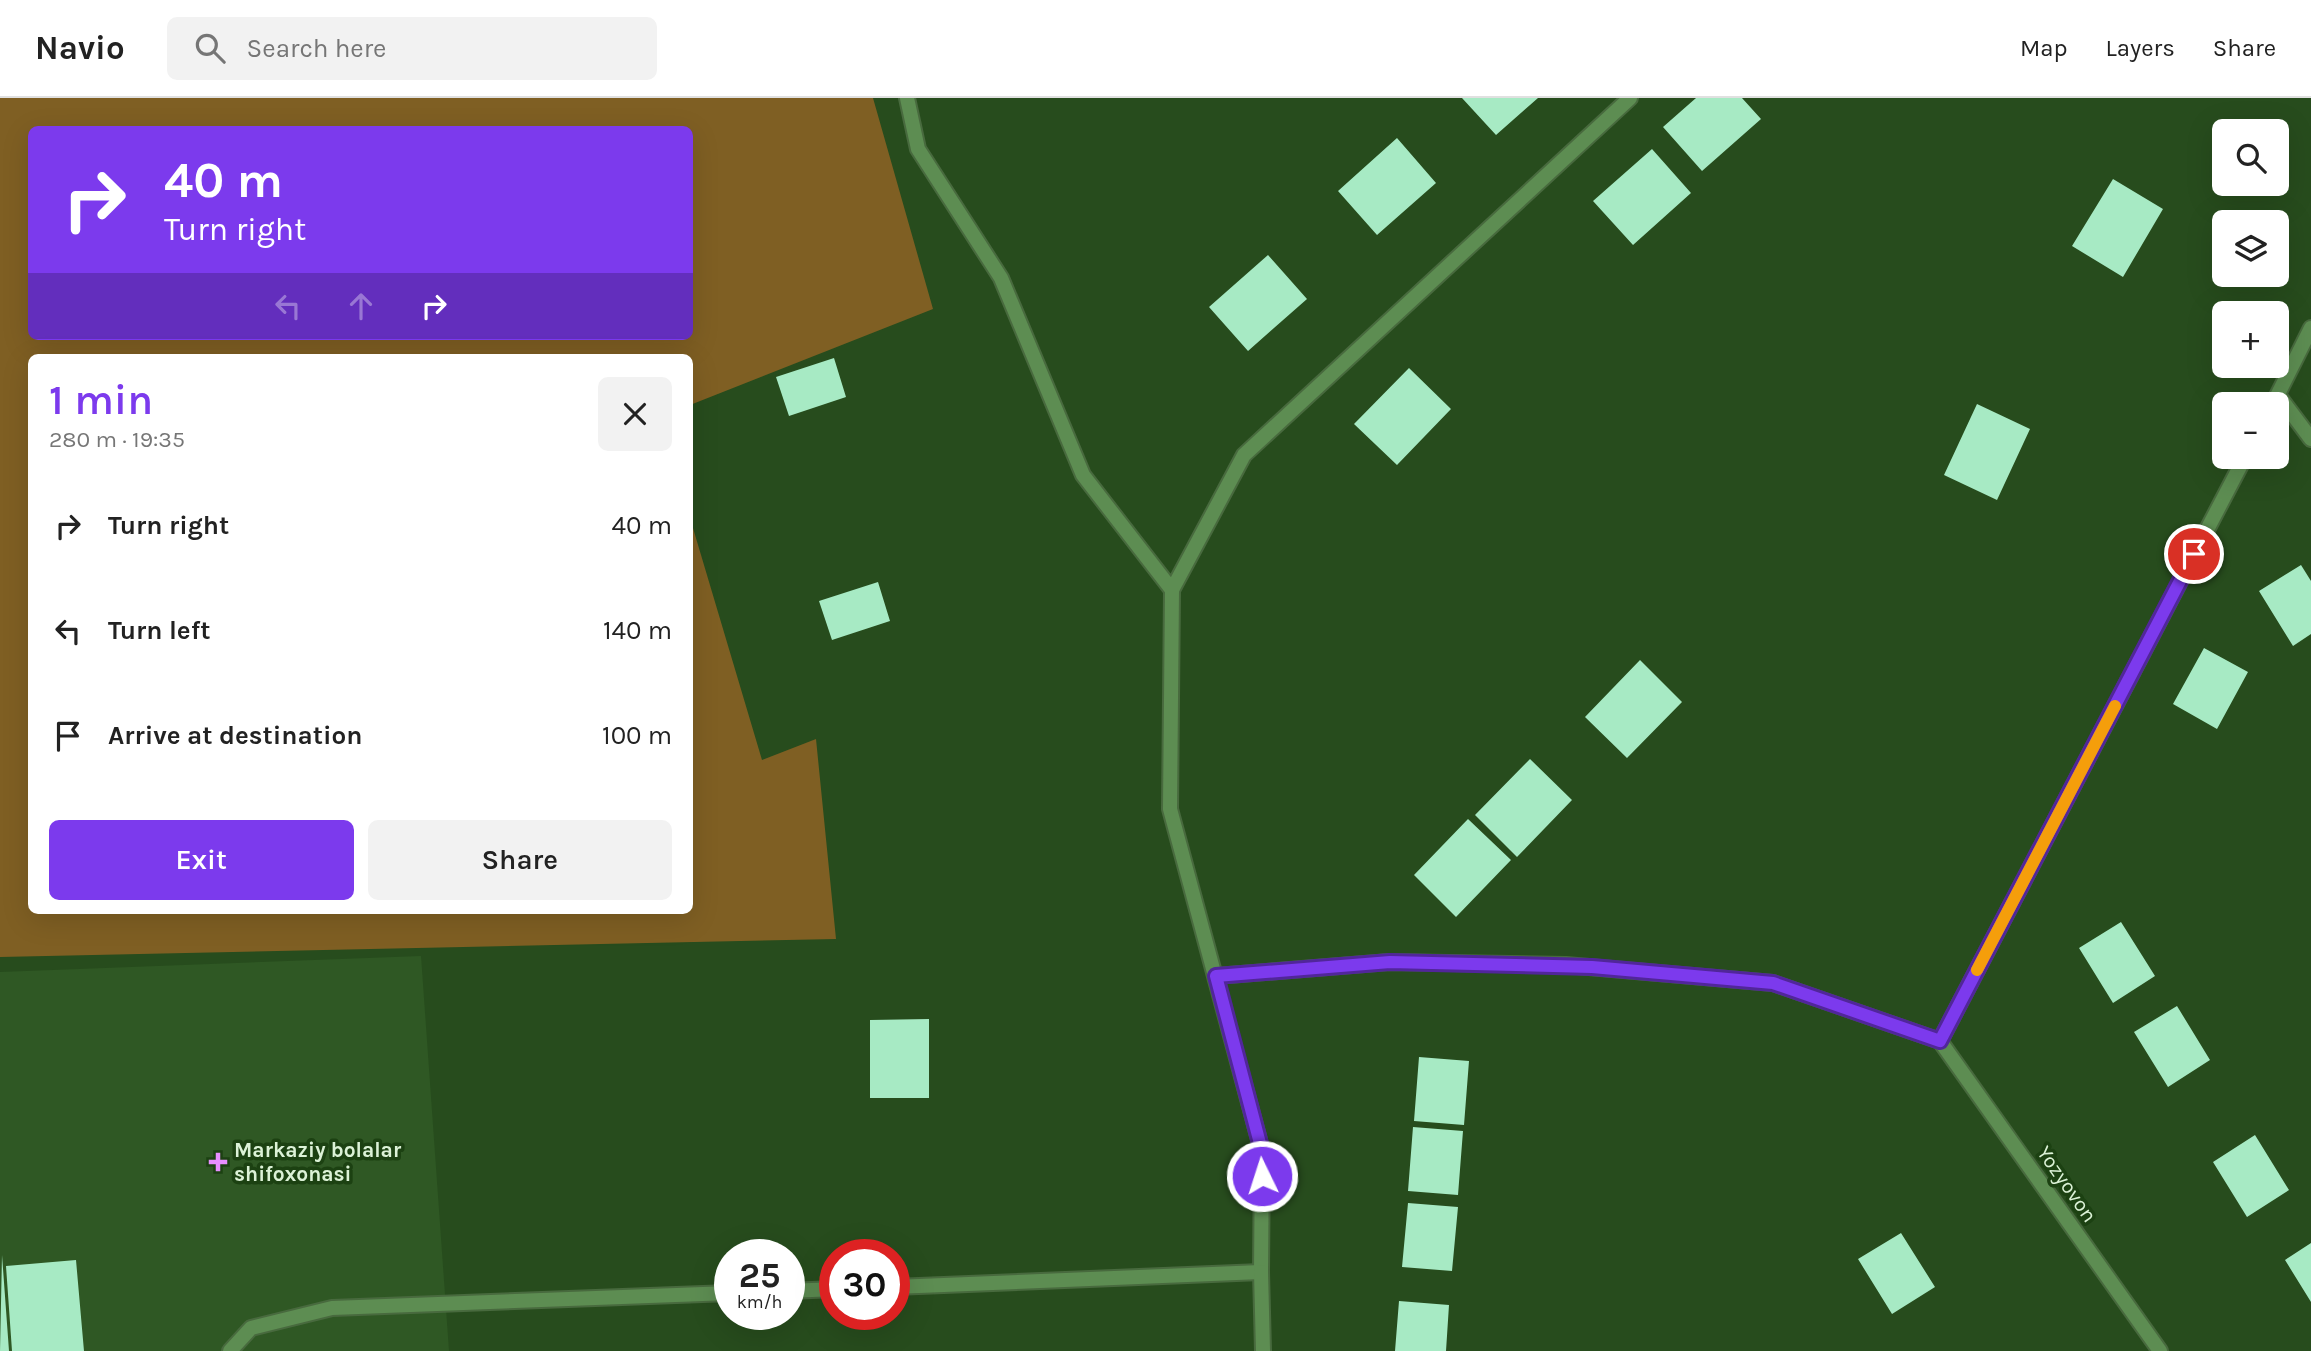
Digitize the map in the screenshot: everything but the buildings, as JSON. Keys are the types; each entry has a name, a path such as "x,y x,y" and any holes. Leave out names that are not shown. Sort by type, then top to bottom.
{"street":[{"path":"906,98 918,149 1002,278 1083,475 1172,590"},
{"path":"1263,1351 1262,1151 1170,809 1172,590 1244,455 1630,98"},
{"path":"2279,392 2311,328"},
{"path":"2289,415 2311,439"},
{"path":"1216,976 1390,962 1566,965 1773,983 1940,1041 2239,469"},
{"name":"Yozyovon","path":"1940,1041 2160,1351"},
{"path":"910,1286 1261,1272"},
{"path":"230,1351 251,1328 332,1308 714,1294"}],"shaded area":[{"path":"0,98 873,98 933,309 693,404 693,354 28,354 28,914 693,914 693,528 762,760 816,739 836,939 0,957"},
{"name":"Markaziy bolalar shifoxonasi","path":"421,956 449,1351 0,1351 0,972"}],"slow traffic":[{"path":"1977,970 2115,706"}],"place":[{"name":"Markaziy bolalar shifoxonasi","path":"218,1162"}],"route":[{"path":"1262,1176 1262,1151 1216,976 1390,962 1566,965 1773,983 1940,1041 2194,554"}]}
